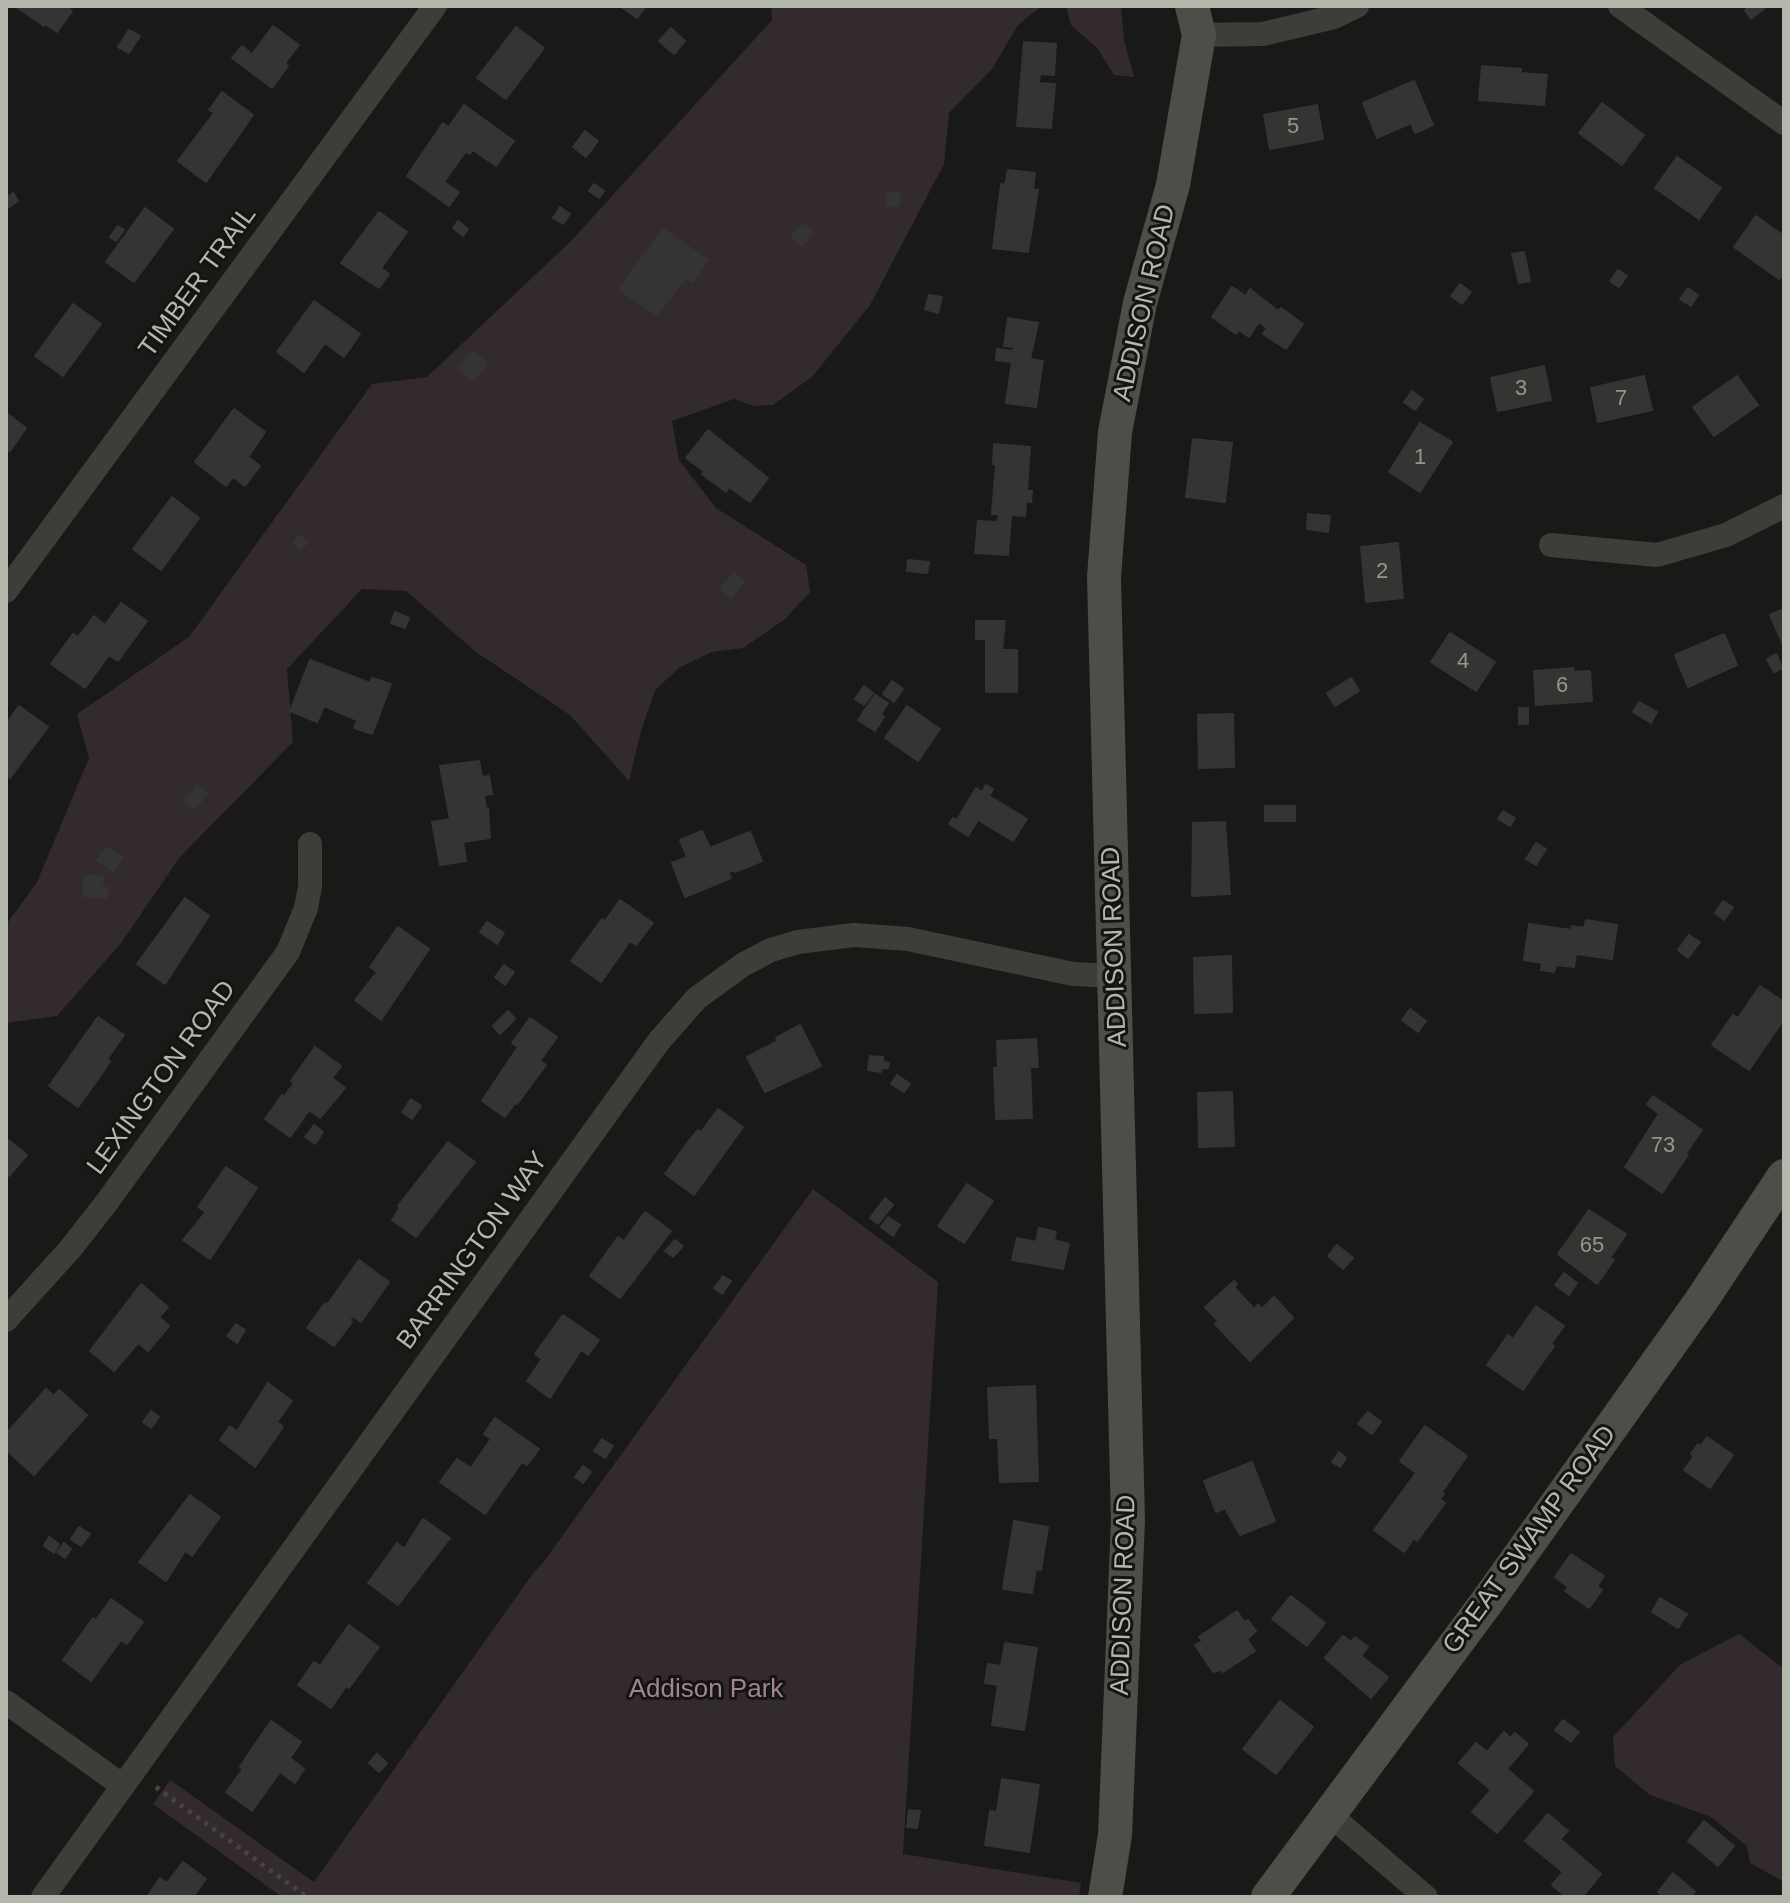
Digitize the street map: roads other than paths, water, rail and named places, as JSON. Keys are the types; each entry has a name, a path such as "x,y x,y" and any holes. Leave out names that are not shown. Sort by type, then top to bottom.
{"main road":[{"name":"ADDISON ROAD","path":"1105,1897 1115,1835 1128,1520 1104,577 1115,432 1140,303 1173,185 1195,20"},
{"name":"GREAT SWAMP ROAD","path":"1268,1897 1584,1465 1701,1301 1784,1176"}],"street":[{"name":"TIMBER TRAIL","path":"6,591 435,6"},
{"path":"1195,20 1263,34 1334,17 1357,6"},
{"path":"1620,6 1784,123"},
{"path":"1551,545 1657,555 1726,535 1784,506"},
{"name":"LEXINGTON ROAD","path":"6,1320 62,1259 107,1202 288,952 299,930 308,897 310,844"},
{"name":"BARRINGTON WAY","path":"43,1897 659,1041 697,998 744,964 771,950 798,942 854,935 908,939 1073,974 1116,976"},
{"path":"6,1702 123,1786"},
{"path":"1330,1815 1426,1897"}],"park label":[{"name":"Addison Park","path":"706,1690"}]}
